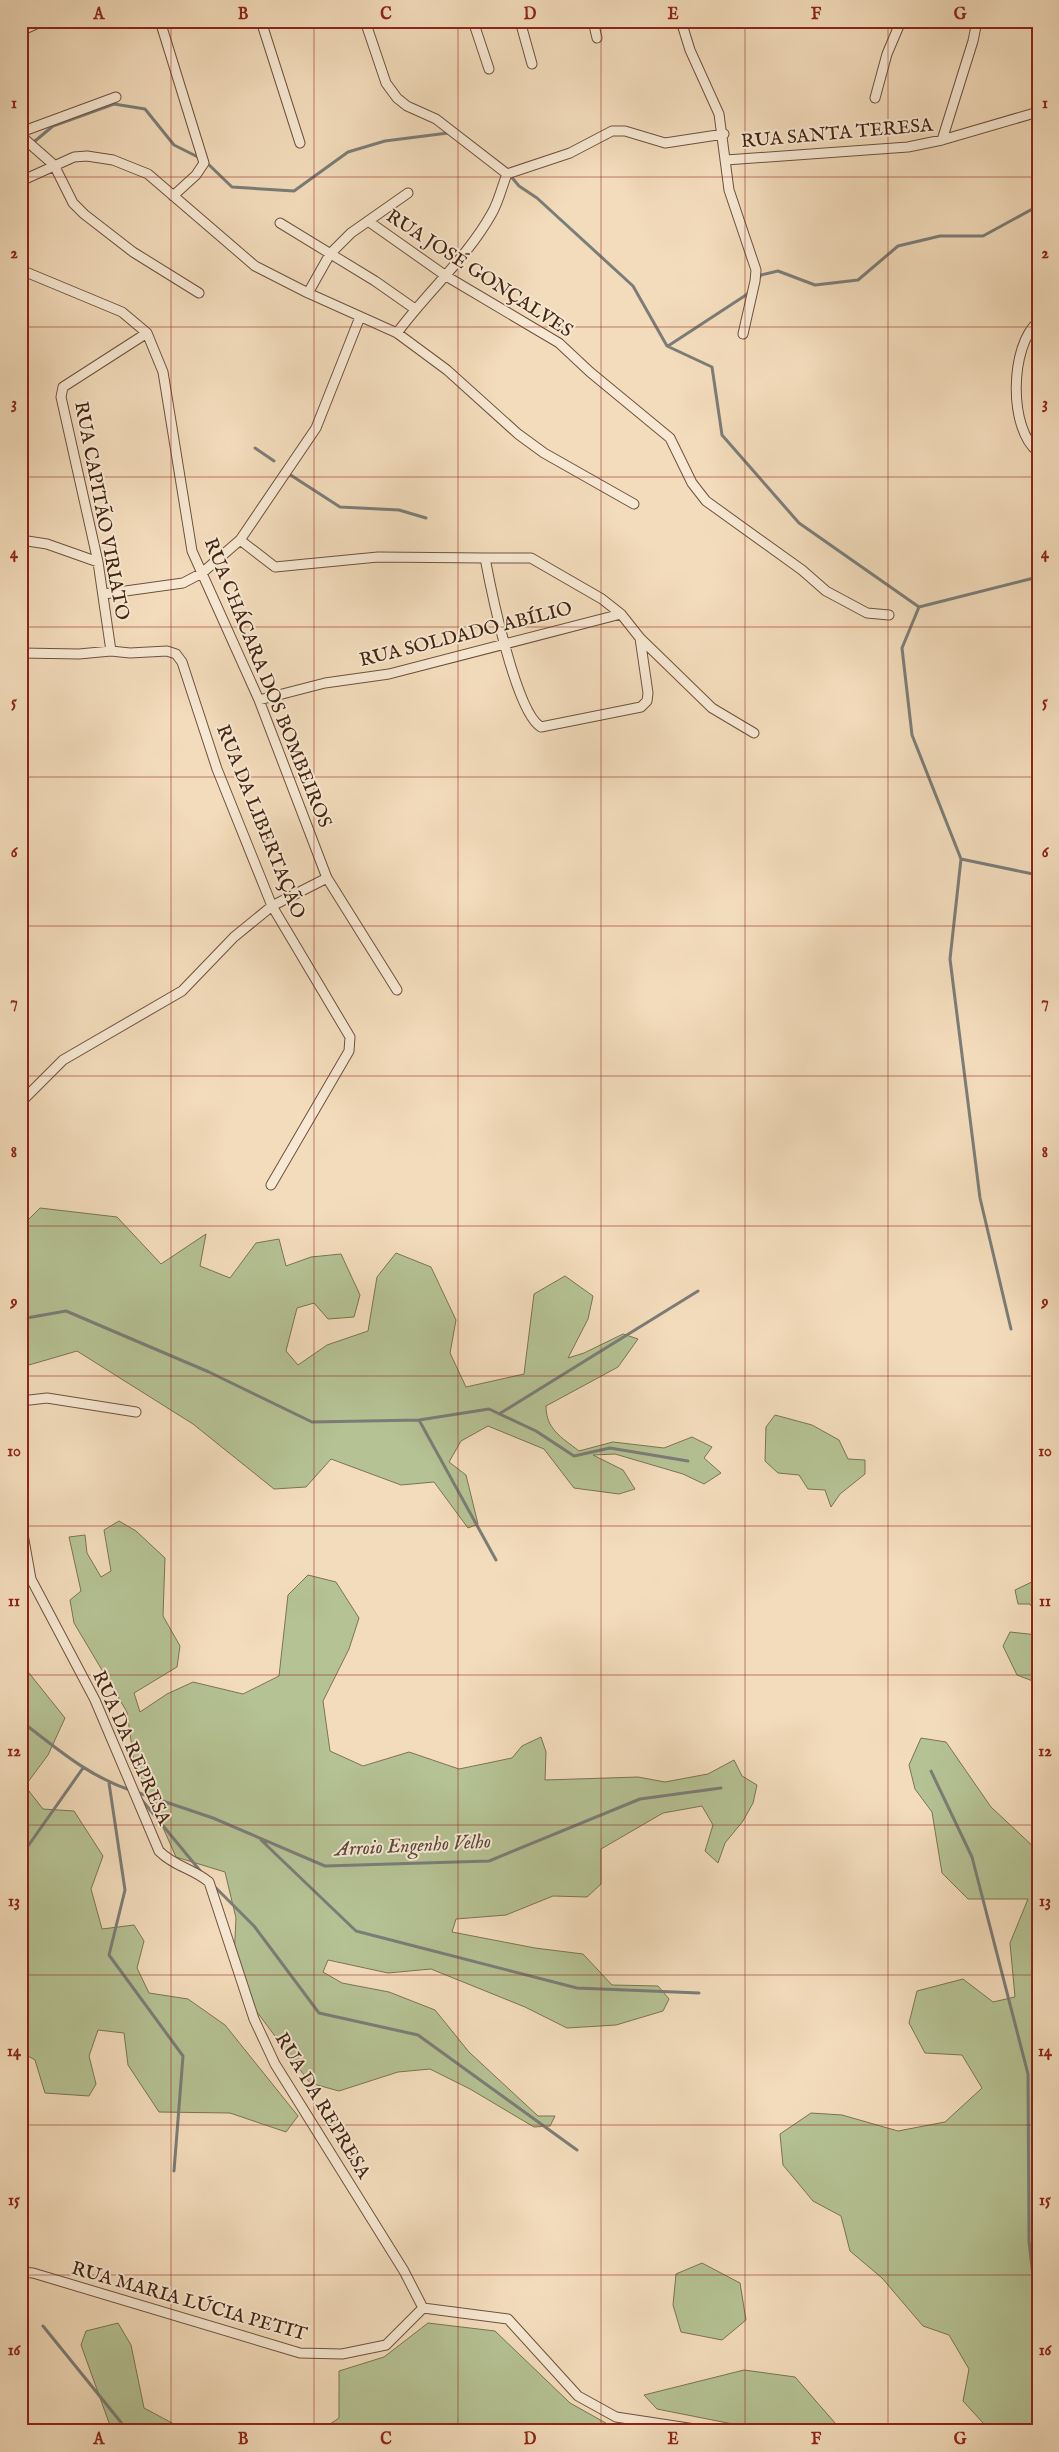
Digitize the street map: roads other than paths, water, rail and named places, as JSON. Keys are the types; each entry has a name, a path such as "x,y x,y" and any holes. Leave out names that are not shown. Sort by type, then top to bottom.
{"street":[{"path":"21,31 36,24 49,21"},
{"path":"160,21 203,159 196,175 173,196"},
{"path":"261,21 300,143"},
{"path":"365,21 386,83 397,98 407,106 436,119 507,174 492,213 446,276 415,309 397,333"},
{"path":"473,21 488,69"},
{"path":"520,21 532,64"},
{"path":"592,21 597,38"},
{"path":"681,21 690,50 719,114 724,134 729,190 756,270 743,334"},
{"path":"875,98 888,54 901,21"},
{"path":"942,140 973,42 977,21"},
{"path":"21,132 116,97"},
{"name":"RUA SANTA TERESA","path":"726,160 901,147 942,140 1038,112"},
{"name":"RUA SANTA TERESA","path":"507,174 570,153 612,131 625,131 665,143 724,134"},
{"path":"21,136 54,165 73,203 84,214 133,252 199,293"},
{"path":"21,181 54,165 81,156 113,160 148,174 255,266 308,293 397,333 447,370 518,434 544,453 634,504"},
{"path":"308,293 330,254 351,233 408,193"},
{"name":"RUA JOSÉ GONÇALVES","path":"368,220 446,276 559,343 590,372 670,438 692,483 706,501 802,570 826,591 867,613 889,615"},
{"path":"280,223 375,280 415,309"},
{"name":"RUA CHÁCARA DOS BOMBEIROS","path":"21,270 122,312 147,333 164,372 192,551 259,700 327,878 397,990"},
{"path":"104,594 183,583 202,573 240,540 316,428 360,316"},
{"path":"1038,322 1026,337 1015,391 1026,436 1038,452"},
{"name":"RUA CAPITÃO VIRIATO","path":"111,651 98,562 61,396 63,387 147,333"},
{"path":"21,540 47,544 98,562"},
{"path":"240,540 275,567 378,557 531,558 541,562 602,599 621,614 640,638 712,708 754,733"},
{"path":"485,558 504,643 523,700 534,724 541,727 641,708 648,701 648,693 640,638"},
{"name":"RUA SOLDADO ABÍLIO","path":"259,700 325,683 389,674 621,614"},
{"name":"RUA DA LIBERTAÇÃO","path":"21,652 79,654 111,651 130,653 168,651 176,654 182,662 217,769 272,906 350,1037 349,1051 271,1185"},
{"path":"21,1102 63,1060 182,991 234,937 272,906 327,878"},
{"path":"21,1401 47,1398 136,1412"},
{"name":"RUA DA REPRESA","path":"21,1523 31,1579 95,1700 159,1851 171,1862 200,1874 209,1882 254,2019 274,2064 404,2271 423,2308"},
{"name":"RUA MARIA LÚCIA PETIT","path":"21,2272 33,2273 300,2353 342,2354 386,2345 423,2308"},
{"path":"423,2308 508,2319 578,2396 616,2417 708,2431"}],"waterway":[{"path":"21,159 35,141 53,126 114,104 145,109 174,145 200,158"},
{"path":"205,161 232,187 294,191 348,152 385,141 448,133"},
{"path":"509,174 519,186 537,198 633,286 667,346 712,367 722,435 799,523 919,607 902,648 912,735 961,859 950,959 980,1198 1011,1329"},
{"path":"758,280 761,275 778,271 815,285 858,280 898,246 940,236 983,236 1038,206"},
{"path":"668,346 750,291"},
{"path":"255,448 274,461"},
{"path":"289,474 340,507 399,510 426,518"},
{"path":"919,607 1038,577"},
{"path":"961,859 1038,875"},
{"path":"499,1414 698,1291"},
{"path":"21,1319 66,1311 209,1372 312,1422 419,1420 489,1409 536,1431 574,1456 610,1448 688,1461"},
{"path":"419,1420 496,1560"},
{"path":"21,1721 86,1769 130,1790"},
{"path":"21,1856 83,1768"},
{"path":"931,1771 972,1857 1028,2074 1029,2241 1038,2322"},
{"path":"109,1783 125,1890 109,1955 183,2056 174,2171"},
{"name":"Arroio Engenho Velho","path":"136,1792 213,1818 325,1866 489,1861 640,1799 721,1788"},
{"path":"141,1799 202,1873"},
{"path":"261,1840 356,1931 577,1988 699,1993"},
{"path":"213,1885 254,1926 319,2013 418,2035 577,2150"},
{"path":"43,2326 128,2431"}]}
